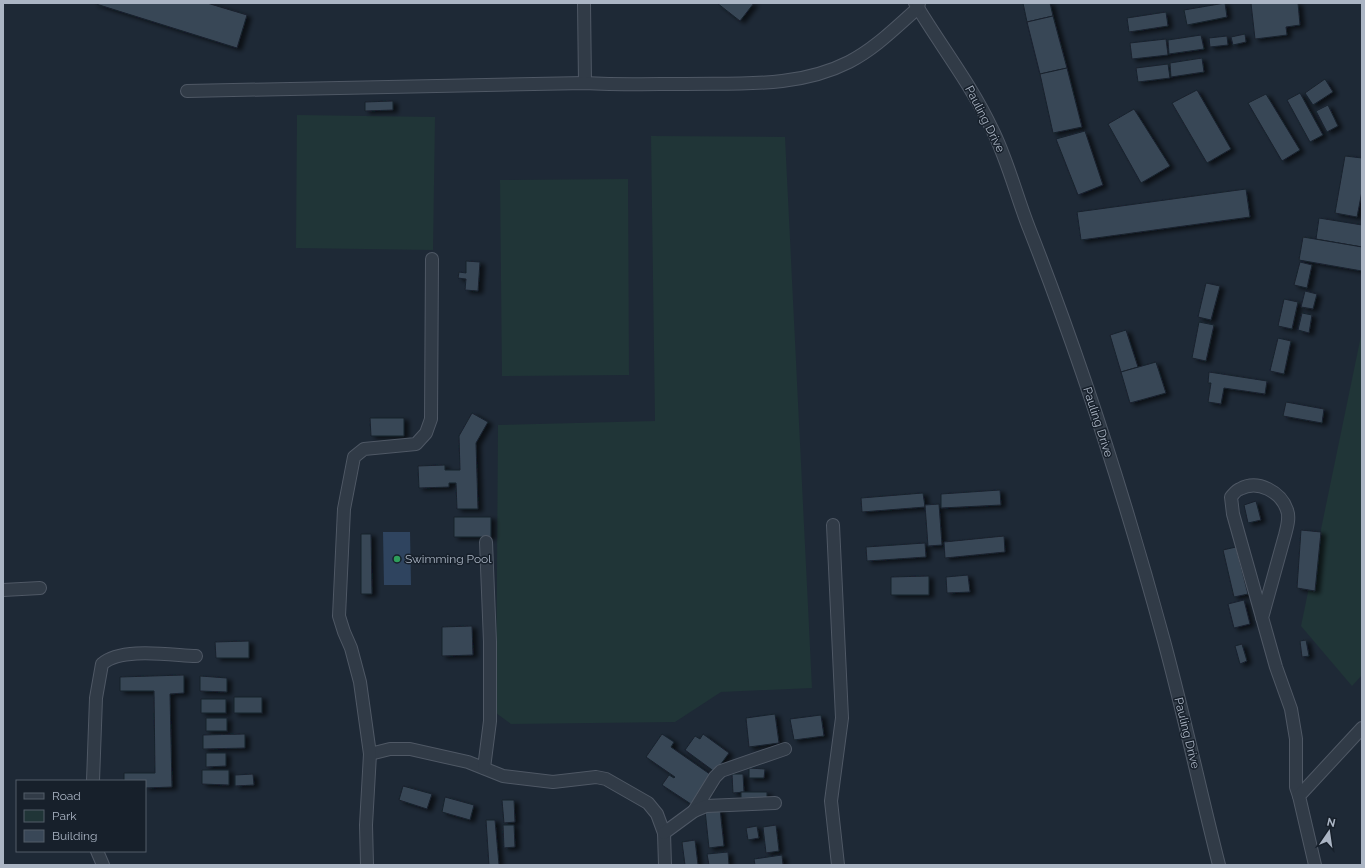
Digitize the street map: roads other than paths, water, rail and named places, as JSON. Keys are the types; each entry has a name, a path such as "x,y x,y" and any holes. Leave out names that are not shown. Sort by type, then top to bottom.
{"street":[{"path":"584,3 586,83"},
{"path":"187,91 586,83 622,86 764,84 820,73 849,62 895,30 917,5"},
{"name":"Pauling Drive","path":"917,5 966,81 992,127 1006,160 1027,224 1054,291 1102,432 1164,642 1220,865"},
{"path":"367,865 366,825 370,754 360,682 351,648 339,616 344,509 354,457 364,449 416,444 426,433 431,419 432,259"},
{"path":"1262,618 1285,535 1288,521 1288,511 1274,491 1259,486 1249,486 1239,489 1231,497 1233,514 1262,618 1276,667 1291,709 1296,739 1296,787 1315,865"},
{"path":"833,525 842,718 831,801 838,865"},
{"path":"484,768 490,720 490,642 486,542"},
{"path":"3,590 40,588"},
{"path":"93,780 96,698 102,664 108,659 130,654 196,656"},
{"path":"1299,796 1362,728"},
{"path":"370,754 390,750 410,749 468,762 503,776 553,782 596,777 606,779 648,803 657,814 664,832 665,865"},
{"path":"694,811 715,777 721,772 785,749"},
{"path":"664,832 694,811 706,806 776,802"},
{"path":"97,852 103,865"}],"water":[{"name":"Swimming Pool","path":"383,532 410,532 411,585 384,585"}],"place":[{"name":"Swimming Pool","path":"397,559"}]}
